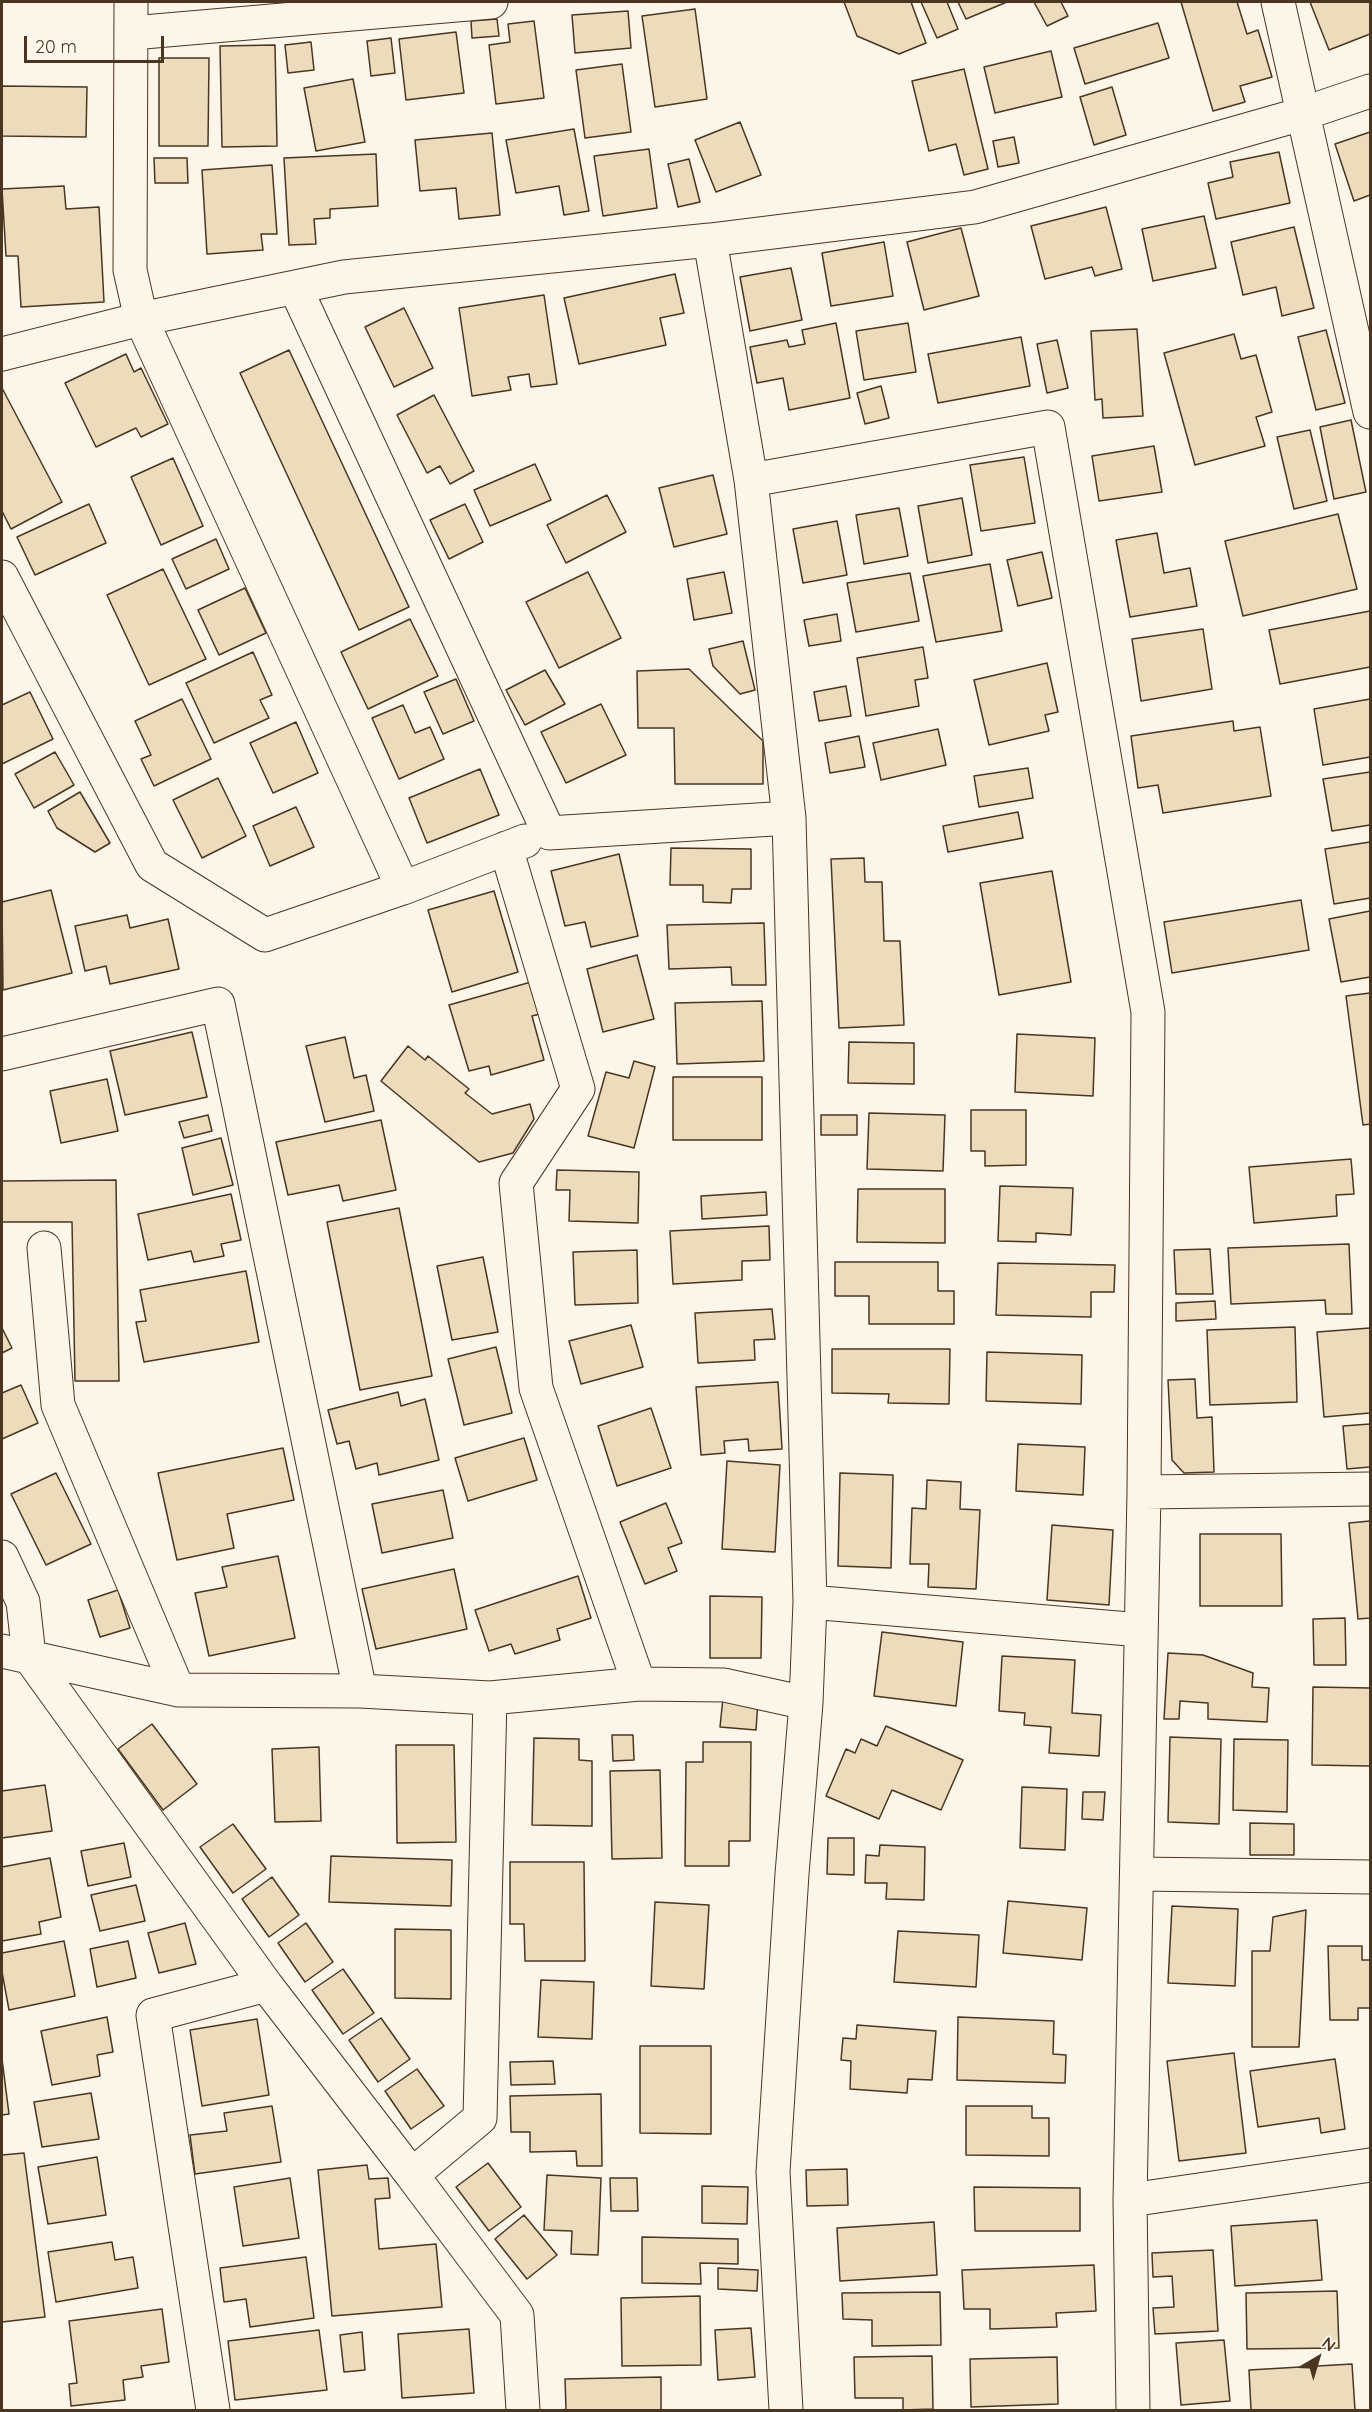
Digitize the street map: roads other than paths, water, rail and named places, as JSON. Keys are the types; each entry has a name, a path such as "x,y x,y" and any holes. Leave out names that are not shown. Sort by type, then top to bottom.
{"street":[{"path":"404,888 141,319 130,270 131,17 491,2"},
{"path":"1278,2 1371,412"},
{"path":"2,354 141,319 344,277 710,240 975,207 1302,114 1371,91"},
{"path":"710,240 751,480 789,818 810,1602 806,1703 792,1874 773,2172 786,2410"},
{"path":"295,287 549,833"},
{"path":"751,480 1048,428 1148,1012 1144,1491 1130,2200 1133,2410"},
{"path":"2,577 152,865 265,935 404,888 549,833 789,818"},
{"path":"506,848 578,1089 516,1183 536,1388 639,1684"},
{"path":"2,1054 218,1004 360,1691"},
{"path":"44,1248 58,1405 178,1690"},
{"path":"1144,1491 1371,1489"},
{"path":"2,1557 23,1602 15,1654 517,2315 523,2410"},
{"path":"810,1602 1141,1630"},
{"path":"15,1654 178,1690 360,1691 490,1698 561,1689 639,1684 724,1685 806,1703"},
{"path":"412,2175 480,2118 490,1698"},
{"path":"1137,1874 1371,1877"},
{"path":"213,2410 153,2015 266,1985"},
{"path":"1130,2200 1370,2166"}]}
